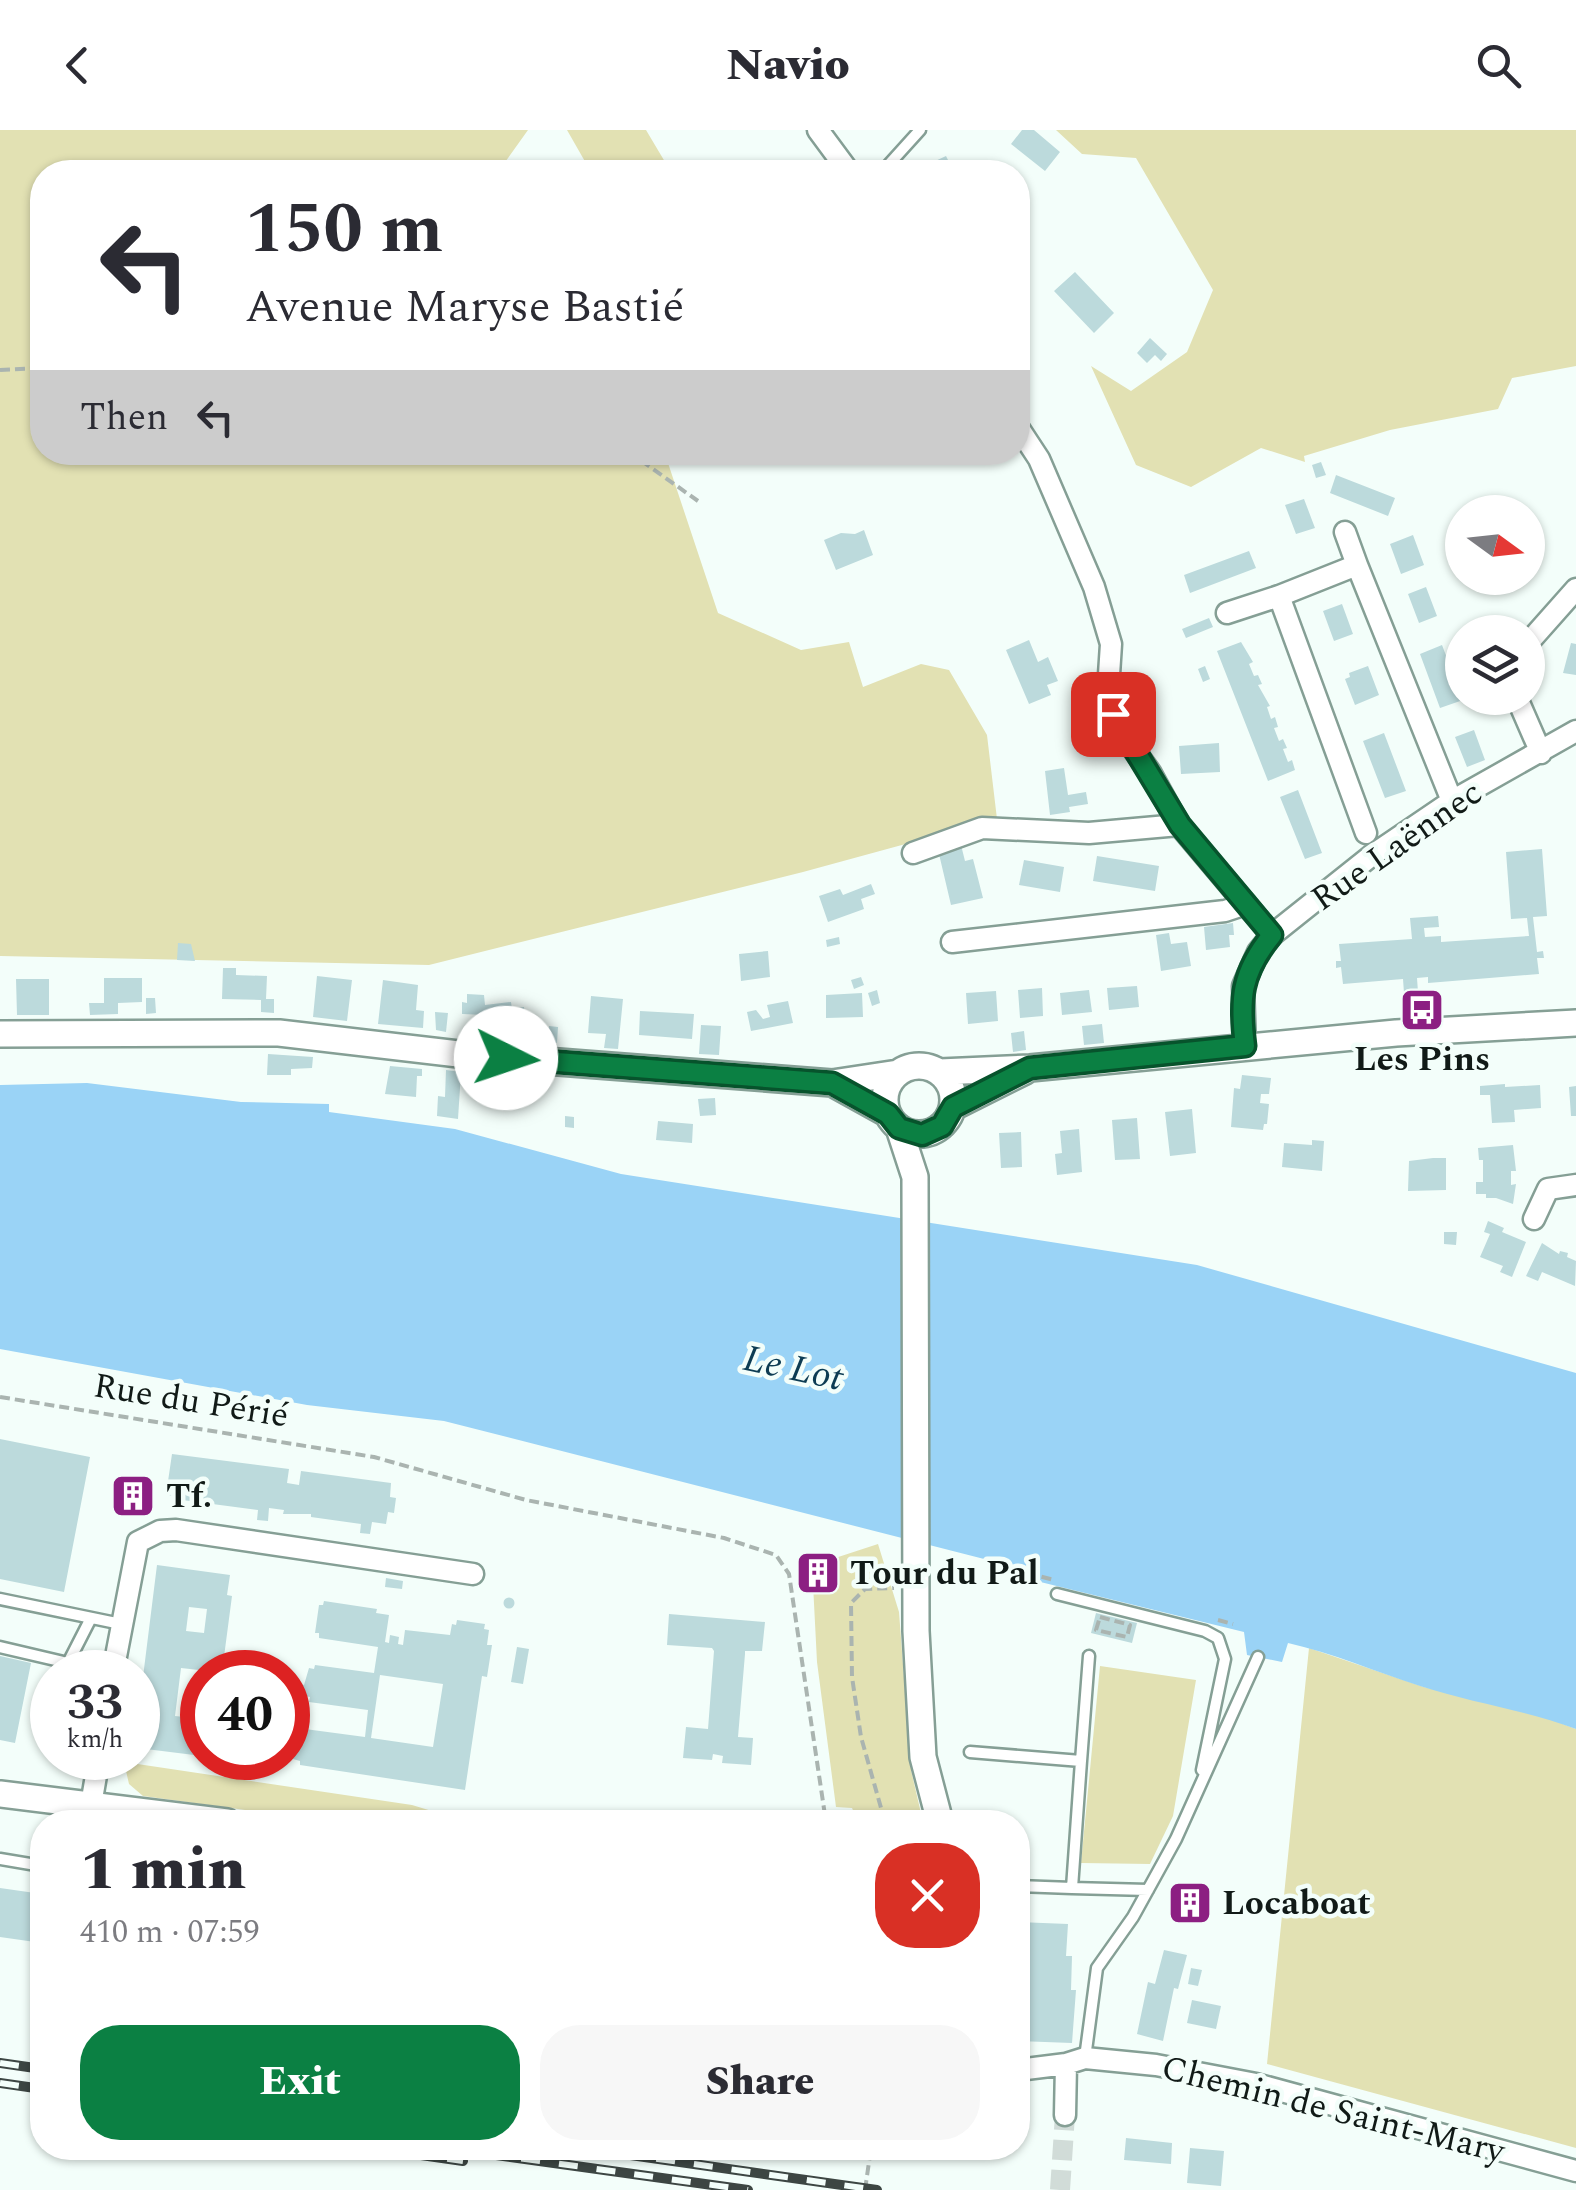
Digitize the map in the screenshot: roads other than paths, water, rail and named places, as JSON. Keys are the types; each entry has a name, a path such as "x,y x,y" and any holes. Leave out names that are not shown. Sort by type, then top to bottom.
{"street":[{"path":"818,130 841,160"},
{"path":"1030,445 1094,588 1111,644 1108,690 1113,714 1180,825 1272,935"},
{"path":"1345,532 1452,802"},
{"path":"1227,613 1356,565"},
{"path":"1545,624 1576,589"},
{"path":"1278,596 1366,833"},
{"path":"1525,715 1541,753"},
{"name":"Rue Laënnec","path":"1245,1046 1242,986 1258,952 1272,935 1371,856 1452,802 1576,731"},
{"path":"913,854 982,828 1089,833 1180,825"},
{"path":"952,942 1225,910 1246,904"},
{"path":"0,1034 279,1033 467,1055 832,1083 923,1066 940,1072 1030,1068 1245,1046 1576,1024"},
{"path":"920,1154 953,1107 1030,1068"},
{"path":"940,1072 952,1088 953,1107"},
{"path":"893,1121 886,1092 898,1073"},
{"path":"832,1083 910,1134 920,1154 907,1597 923,1757 937,1810"},
{"path":"1534,1219 1548,1189 1576,1185"},
{"path":"117,1650 138,1542 160,1530 473,1574"},
{"path":"91,1805 95,1780"},
{"path":"0,1794 131,1810"},
{"path":"1065,2115 1076,2061"},
{"name":"Chemin de Saint-Mary","path":"1030,2066 1076,2061 1156,2065 1256,2084 1576,2170"}],"lane":[{"path":"893,160 920,130"},
{"path":"1056,1594 1206,1631 1218,1638 1225,1659 1197,1793"},
{"path":"0,1599 121,1624"},
{"path":"0,1646 68,1663 91,1618"},
{"path":"1072,1888 1089,1656"},
{"path":"1076,2061 1098,1968 1148,1890 1258,1657"},
{"path":"970,1752 1081,1761"},
{"path":"0,1859 30,1864"},
{"path":"1030,1886 1148,1890"}],"water":[{"name":"Le Lot","path":"87,1083 241,1102 329,1104 329,1112 455,1129 621,1174 1197,1265 1576,1373 1576,1729 1440,1692 1288,1643 1282,1662 1247,1655 1244,1632 1012,1575 994,1568 988,1560 444,1421 307,1405 0,1349 0,1085"}],"tunnel":[{"path":"1060,2190 1065,2115"}],"railway":[{"path":"0,2063 30,2067"},
{"path":"0,2083 30,2087"},
{"path":"456,2160 463,2161"},
{"path":"532,2160 748,2190"},
{"path":"666,2160 877,2190"}],"place":[{"name":"Les Pins","path":"1422,1010"},
{"name":"Tf.","path":"133,1496"},
{"name":"Tour du Pal","path":"818,1573"},
{"name":"Locaboat","path":"1190,1903"}]}
